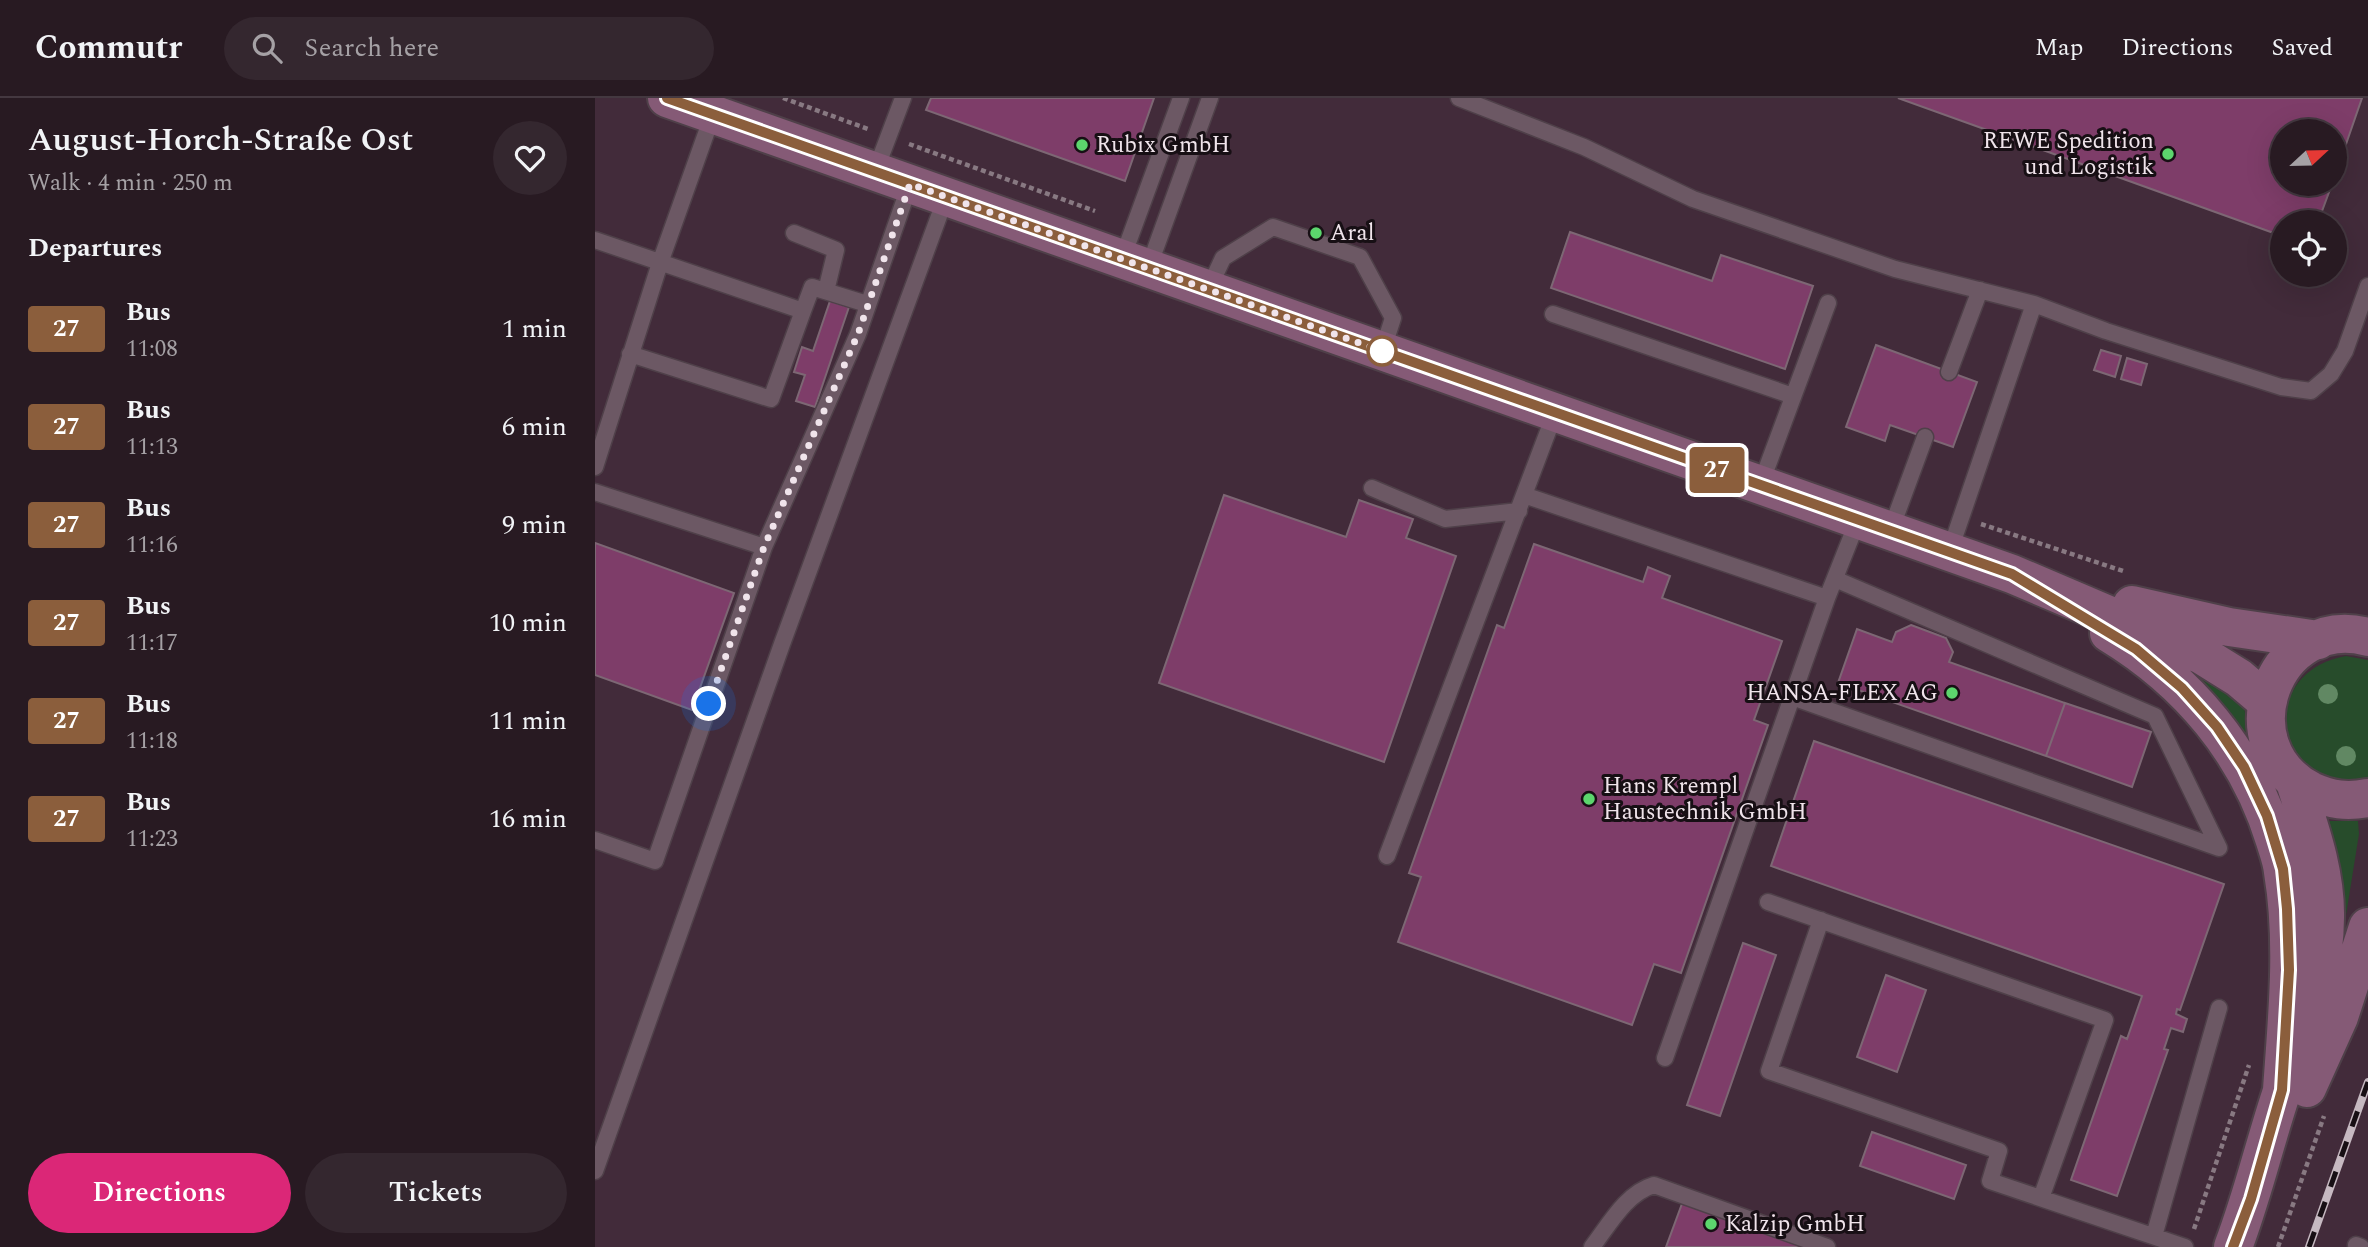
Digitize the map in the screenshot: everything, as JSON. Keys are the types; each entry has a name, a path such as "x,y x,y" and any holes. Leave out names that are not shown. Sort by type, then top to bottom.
{"main road":[{"path":"667,98 2012,574 2169,615 2318,640"},
{"path":"2012,574 2202,655 2239,678 2266,701"},
{"path":"2012,574 2136,649 2182,688 2217,727 2244,767 2267,816 2283,869 2289,970 2282,1090"},
{"path":"2365,635 2341,635 2318,640 2300,649 2273,681 2266,701 2265,729 2277,761 2295,782 2327,799 2351,801 2368,798"},
{"path":"2233,1247 2251,1199 2282,1090 2320,975 2325,918 2322,874 2295,782"},
{"path":"2251,1199 2340,1017 2368,927"}],"lane":[{"path":"595,840 655,861 764,547 858,334 867,304 893,178 903,98"},
{"path":"1135,264 1181,98"},
{"path":"1135,264 1210,98"},
{"path":"1460,99 1584,147 1693,199 1895,269 2034,304 2106,331 2281,387 2311,391 2331,374 2345,351 2368,286"},
{"path":"595,467 629,354 713,114"},
{"path":"595,1171 777,657 946,197"},
{"path":"1208,290 1223,258 1273,227 1360,257 1393,318 1382,352"},
{"path":"794,233 836,250 826,291"},
{"path":"595,240 803,311"},
{"path":"629,354 771,399 812,287 867,304"},
{"path":"1949,372 1980,290"},
{"path":"1760,486 1828,303"},
{"path":"1949,553 2034,304"},
{"path":"1553,314 1793,396"},
{"path":"1387,856 1555,413"},
{"path":"1665,1058 1827,598 1835,579 1874,526 1925,437"},
{"path":"1372,488 1445,519 1521,503 1827,598"},
{"path":"595,492 764,547"},
{"path":"1792,697 2220,848 2155,716 1835,579"},
{"path":"1767,902 2105,1020 2041,1198"},
{"path":"1821,920 1769,1070 1999,1151 1990,1181 2154,1236 2188,1241"},
{"path":"2154,1236 2219,1008"},
{"path":"1592,1247 1634,1195 1645,1187 1654,1185 1827,1247"}],"path":[{"path":"2188,1241 2250,1060"}],"shaded area":[{"path":"595,98 2368,98 2368,1247 595,1247"}],"green space":[{"path":"2153,639 2244,704 2248,740"},
{"path":"2346,656 2368,660 2368,778 2336,779 2312,769 2295,752 2287,730 2287,707 2297,685 2316,667"},
{"path":"2327,821 2358,821 2359,834 2343,934"}],"building":[{"name":"Rubix GmbH","path":"931,98 1154,98 1125,181 926,110"},
{"name":"REWE Spedition und Logistik","path":"1898,98 2362,98 2347,141 2347,119 2270,119 2270,196 2328,196 2322,210 2270,210 2270,232"},
{"path":"1570,232 1712,281 1721,255 1813,286 1785,369 1551,288"},
{"path":"830,301 849,307 815,407 796,401 805,375 794,372 802,347 813,351"},
{"path":"1876,345 1977,382 1953,447 1890,425 1885,441 1846,427"},
{"path":"2101,350 2121,356 2115,377 2094,370"},
{"path":"2127,358 2147,364 2141,385 2121,379"},
{"path":"1224,495 1346,537 1359,500 1413,519 1406,538 1456,556 1384,762 1159,683"},
{"path":"595,543 734,593 692,710 595,675"},
{"name":"Hans Krempl Haustechnik GmbH","path":"1534,544 1643,582 1648,567 1670,576 1662,598 1782,641 1754,720 1768,725 1681,973 1654,964 1632,1025 1398,942 1421,877 1409,873 1497,625 1504,628"},
{"name":"HANSA-FLEX AG","path":"1911,625 1946,638 1953,652 1949,662 2065,703 2046,756 1838,683 1857,629 1892,642 1896,632"},
{"path":"2065,703 2151,732 2132,787 2046,756"},
{"path":"1814,741 2224,884 2180,1010 2177,1009 2176,1014 2187,1019 2183,1032 2171,1028 2164,1049 2168,1050 2117,1196 2071,1180 2121,1036 2127,1039 2142,996 1771,866"},
{"path":"1743,943 1776,955 1720,1116 1687,1105"},
{"path":"1886,975 1926,990 1897,1072 1857,1057"},
{"path":"1872,1132 1966,1165 1954,1199 1860,1166"},
{"name":"Kalzip GmbH","path":"1683,1201 1810,1247 1666,1247"}],"railway":[{"path":"2309,1247 2368,1082"}],"bus line":[{"name":"27","path":"667,98 2012,574 2136,649 2182,688 2217,727 2244,767 2267,816 2283,869 2289,970 2282,1090 2251,1199 2233,1247"}],"place":[{"name":"Rubix GmbH","path":"1082,145"},
{"name":"REWE Spedition und Logistik","path":"2168,154"},
{"name":"Aral","path":"1316,233"},
{"name":"HANSA-FLEX AG","path":"1952,693"},
{"name":"Hans Krempl Haustechnik GmbH","path":"1589,799"},
{"name":"Kalzip GmbH","path":"1711,1224"}],"route":[{"path":"709,704 764,547 858,334 910,184 1382,351"}]}
